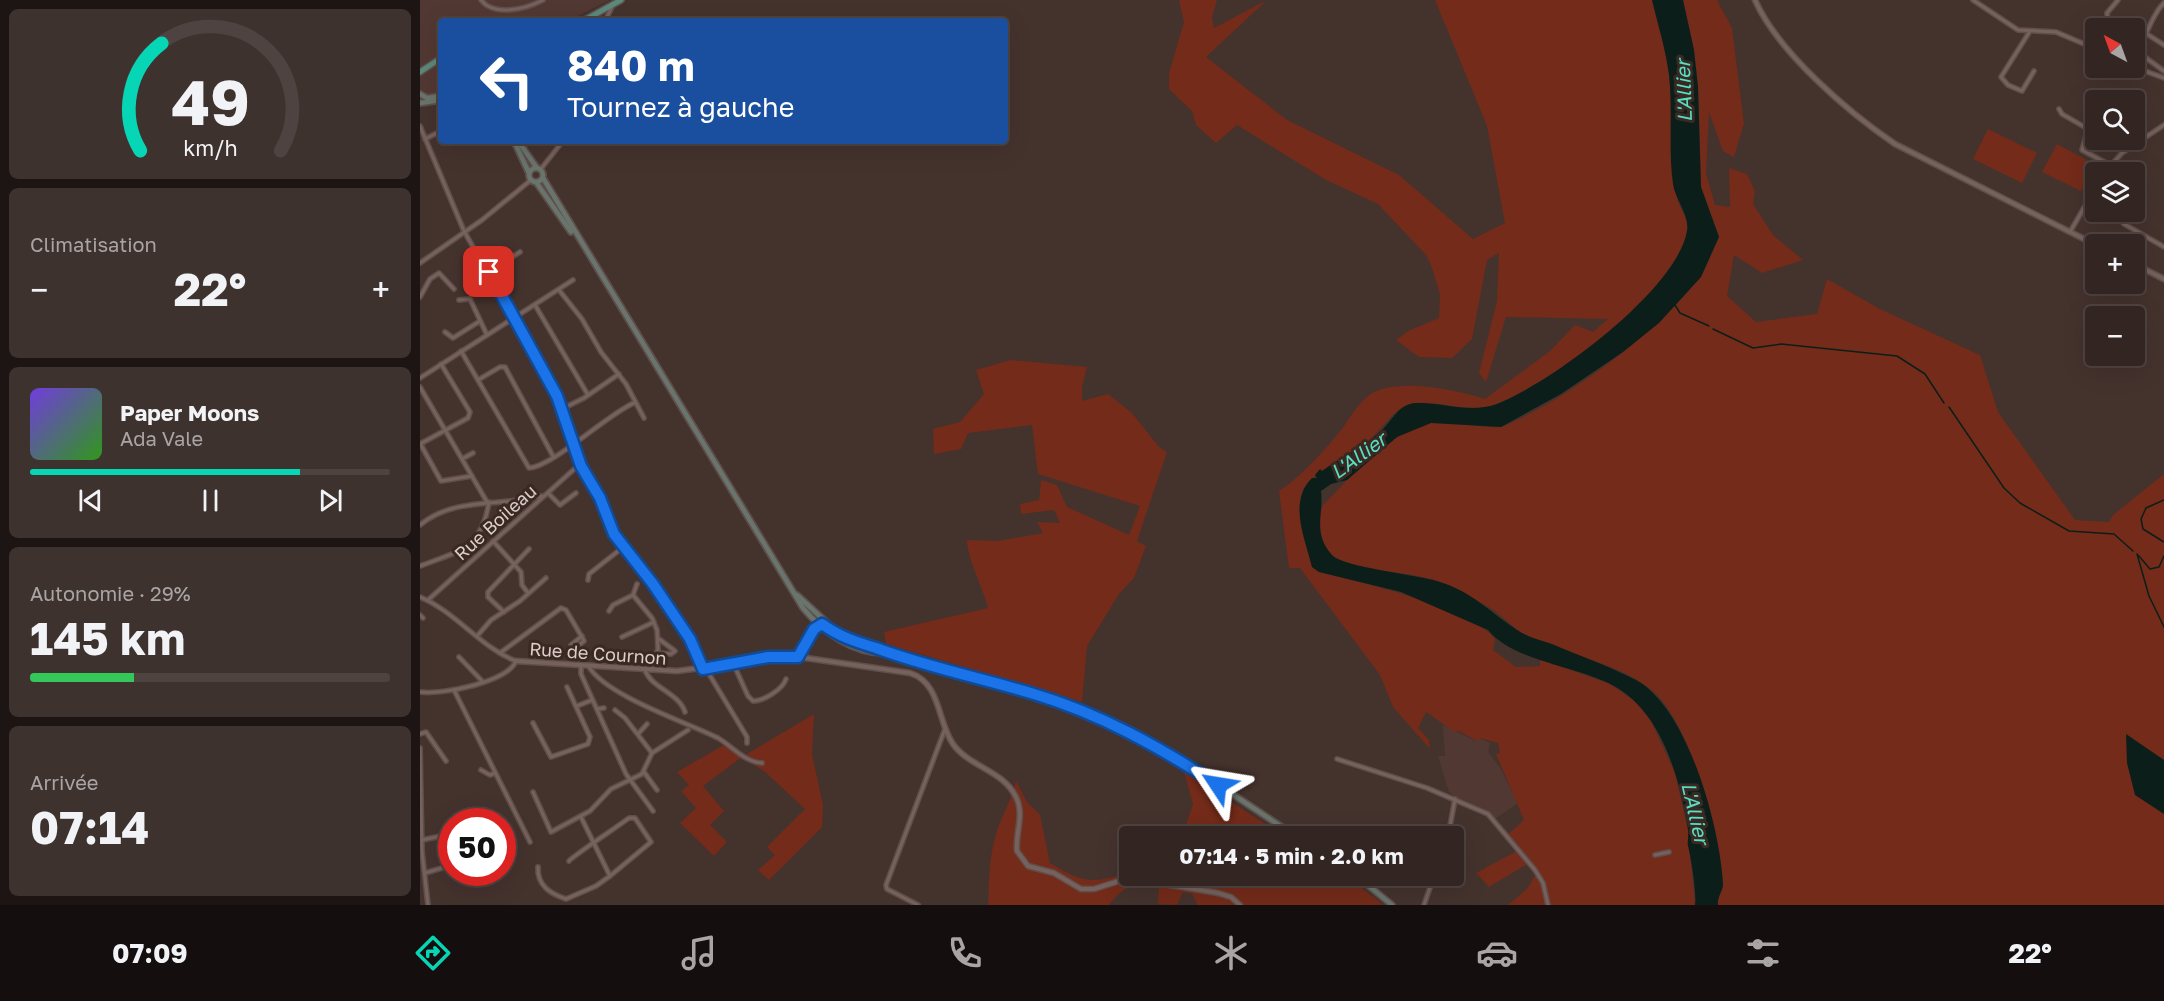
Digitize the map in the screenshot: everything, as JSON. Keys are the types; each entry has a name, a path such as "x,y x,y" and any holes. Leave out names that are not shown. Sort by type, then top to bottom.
{"main road":[{"path":"588,18 621,0"},
{"path":"420,72 438,60"},
{"path":"420,94 427,98 438,98"},
{"path":"420,103 438,99"},
{"path":"516,144 533,181 580,244"},
{"path":"520,144 539,169 580,244 795,594 822,624 848,644 1042,697 1107,721 1170,755 1280,826"},
{"path":"530,173 539,169"},
{"path":"533,181 543,178"},
{"path":"822,624 840,635 886,653"},
{"path":"795,656 822,624"},
{"path":"804,648 805,657"},
{"path":"1371,886 1392,905"}],"street":[{"path":"481,0 488,8 501,9 529,7 543,0"},
{"path":"1755,0 1787,47 1864,123 1894,144 2085,240"},
{"path":"1973,0 2008,26 2030,31 2056,32 2085,44"},
{"path":"2108,18 2107,13 2118,0"},
{"path":"2145,37 2164,3"},
{"path":"607,18 614,4"},
{"path":"2030,31 2001,77 2008,86 2022,91 2034,71"},
{"path":"2147,34 2164,45"},
{"path":"2145,57 2164,71"},
{"path":"2145,71 2164,78"},
{"path":"2059,109 2062,114 2088,129 2082,150 2104,162"},
{"path":"2145,137 2164,125"},
{"path":"420,126 465,232 546,374 562,409 581,464 622,548 671,609 747,737 747,743"},
{"path":"425,139 438,132"},
{"path":"539,169 560,144"},
{"path":"2114,162 2128,150"},
{"path":"420,263 533,181"},
{"path":"2070,232 2085,206"},
{"path":"2124,225 2164,247"},
{"path":"489,272 520,252"},
{"path":"2145,270 2164,279"},
{"path":"420,297 430,279 439,273 454,289"},
{"path":"420,378 573,280"},
{"path":"559,290 585,323 601,352 628,387 634,403 644,418"},
{"path":"459,300 470,299 487,335"},
{"path":"534,305 588,395"},
{"path":"445,332 453,338 480,321"},
{"path":"461,351 526,466 534,468 574,443 614,413 634,403"},
{"path":"441,364 470,412 468,418 420,444 441,481 448,482 472,476"},
{"path":"478,380 500,367 506,367 553,456"},
{"path":"562,409 619,374"},
{"path":"420,387 488,502 482,531 475,541 420,566"},
{"path":"462,459 473,453"},
{"name":"Rue Boileau","path":"420,605 581,464"},
{"path":"420,525 450,510 488,502 518,502 546,494 560,505 576,493"},
{"path":"530,500 532,506"},
{"path":"518,502 526,512"},
{"path":"493,541 522,574 522,585 528,593"},
{"path":"588,580 589,574 622,548"},
{"path":"504,612 487,594 513,564 527,554 529,549"},
{"path":"478,635 491,620 546,578"},
{"path":"609,611 613,605 633,595 637,584"},
{"path":"633,595 654,622 659,639 651,670"},
{"name":"Rue de Cournon","path":"420,597 478,635 500,653 516,661 651,670 705,669 733,663 795,656 910,673 922,677 929,684 945,727"},
{"path":"500,653 561,608 566,610 582,636 584,644 573,650 571,645 582,636"},
{"path":"622,637 629,636 654,622"},
{"path":"657,653 671,654 675,651 659,639"},
{"path":"459,657 483,682"},
{"path":"420,692 454,692 483,682 512,668 516,661"},
{"path":"733,663 748,696 753,701 762,700 784,684 786,679"},
{"path":"581,666 581,674 592,700 629,779 653,811"},
{"path":"589,667 595,674 627,696 720,740 748,759 762,763"},
{"path":"645,670 648,677 681,704 685,712"},
{"path":"533,723 551,757 588,744 590,737 567,687"},
{"path":"454,692 530,842"},
{"path":"577,706 592,700"},
{"path":"597,709 604,708"},
{"path":"615,710 652,753"},
{"path":"638,734 647,728 647,724"},
{"path":"918,905 887,889 885,885 945,727"},
{"path":"945,727 957,748 990,770 1015,795 1020,816 1017,851 1028,866 1054,873 1084,889 1135,879 1218,893 1231,897 1240,905"},
{"path":"533,792 551,832 581,817 596,806 608,790 644,772 652,753 687,730"},
{"path":"420,734 426,732 446,761"},
{"path":"420,748 421,851 428,905"},
{"path":"1336,759 1455,799 1488,814 1535,870 1543,883 1548,905"},
{"path":"481,770 490,775 495,773"},
{"path":"644,772 657,790"},
{"path":"1450,826 1455,799"},
{"path":"581,817 610,876"},
{"path":"538,867 539,875 547,891 566,899 596,886 650,843 651,839 632,817 574,855 569,861"},
{"path":"422,840 438,837"},
{"path":"1655,855 1670,852"},
{"path":"424,873 438,869"},
{"path":"1424,905 1431,886"}],"shaded area":[{"path":"420,0 610,0 573,18 438,18 438,94 426,95 420,89"},
{"path":"1179,0 1217,0 1212,17 1214,28 1267,0 1206,57 1287,120 1399,175 1473,239 1505,223 1487,126 1435,0 1652,0 1669,75 1677,197 1688,227 1678,255 1660,281 1636,307 1578,356 1548,377 1520,393 1486,407 1466,408 1416,403 1401,408 1364,445 1306,485 1302,492 1299,511 1312,567 1319,572 1386,589 1439,606 1482,627 1495,639 1493,650 1516,667 1540,666 1540,659 1610,684 1636,702 1651,721 1675,773 1688,830 1695,905 1508,905 1527,889 1536,874 1529,863 1489,887 1476,873 1517,851 1507,835 1524,820 1496,754 1500,753 1498,743 1480,738 1477,741 1459,731 1455,732 1426,712 1418,728 1429,740 1430,749 1393,707 1380,675 1300,568 1289,568 1279,491 1305,470 1320,454 1368,396 1379,390 1409,386 1442,389 1485,399 1550,351 1575,325 1593,332 1608,319 1506,317 1486,382 1479,373 1497,301 1499,253 1487,260 1472,339 1452,358 1419,357 1396,340 1408,331 1439,318 1440,294 1426,255 1378,204 1326,180 1237,125 1216,143 1196,125 1192,111 1169,89 1169,73 1184,22"},
{"path":"1683,0 1717,0 1732,28 1744,124 1734,157 1723,151 1709,112 1706,173 1715,205 1730,207 1729,168 1747,174 1755,191 1753,204 1773,235 1803,260 1762,273 1734,255 1727,296 1756,322 1817,314 1827,279 1880,309 1980,355 1998,412 2075,520 2109,522 2113,515 2164,474 2164,905 1718,905 1723,884 1710,811 1692,755 1668,709 1655,693 1626,673 1555,648 1522,633 1494,611 1437,581 1351,564 1340,560 1328,550 1320,531 1323,505 1372,456 1416,427 1448,422 1498,427 1529,414 1583,382 1636,342 1660,321 1702,274 1719,237 1701,187 1698,87 1694,50"},
{"path":"1988,129 2037,153 2022,183 1973,159"},
{"path":"2057,144 2090,162 2085,162 2085,184 2081,191 2042,172"},
{"path":"1011,360 1087,367 1082,387 1082,401 1108,394 1131,412 1160,448 1167,452 1137,541 1146,546 1134,578 1119,594 1087,646 1082,702 886,644 884,632 988,608 967,540 997,541 1043,533 1037,522 1060,523 1054,510 1021,514 1020,504 1039,500 1041,480 1057,485 1067,507 1129,535 1140,506 1038,474 1032,425 968,433 961,449 934,454 933,429 960,422 984,394 976,370"},
{"path":"814,714 812,754 823,805 822,827 769,880 758,870 775,855 767,847 805,809 765,772 742,757"},
{"path":"1443,725 1476,741 1479,738 1490,743 1488,752 1500,768 1518,803 1495,819 1489,813 1457,799 1449,792 1438,756 1445,756"},
{"path":"724,745 742,757 703,786 724,811 710,825 727,842 714,856 680,823 696,808 681,791 689,785 677,772"},
{"path":"1184,772 1269,826 1186,826 1193,804"},
{"path":"1016,781 1027,802 1040,815 1050,863 1083,879 1099,880 1119,875 1119,886 1136,886 1126,889 1109,905 988,905 994,843 998,827"},
{"path":"1142,886 1359,886 1384,905 1198,905 1192,894 1183,892 1177,905 1158,904 1159,887"}],"water":[{"name":"L'Allier","path":"1652,0 1683,0 1694,50 1698,87 1701,187 1719,237 1701,277 1659,323 1623,352 1561,394 1501,427 1431,423 1397,437 1347,480 1331,484 1321,491 1320,523 1322,539 1326,547 1332,555 1339,559 1365,567 1437,581 1462,591 1522,633 1626,675 1655,694 1686,742 1708,802 1721,860 1723,884 1718,905 1695,905 1688,829 1673,767 1656,728 1644,711 1629,697 1597,678 1513,649 1488,630 1401,592 1319,572 1312,567 1300,521 1301,498 1312,478 1317,478 1315,475 1320,469 1322,471 1368,441 1405,406 1426,403 1467,408 1487,407 1520,393 1578,356 1608,332 1661,280 1678,255 1687,225 1673,184 1669,75"},
{"path":"2126,734 2164,760 2164,814 2135,795 2127,763"}],"waterway":[{"path":"1675,305 1680,313 1709,326"},
{"path":"1713,329 1753,348 1781,344 1897,356 1925,374 1944,403"},
{"path":"1949,407 2004,488 2020,503 2069,531 2114,534 2133,551"},
{"path":"2164,500 2146,508 2141,519 2143,529 2164,542"},
{"path":"2137,554 2149,596 2164,627"},
{"path":"2138,555 2150,569 2159,567 2164,556"}],"route":[{"path":"489,272 557,396 581,466 600,498 614,534 622,548 653,584 690,639 701,659 703,669 768,657 798,657 814,629 822,624 834,633 886,653 1032,693 1099,717 1140,737 1218,785"}]}
